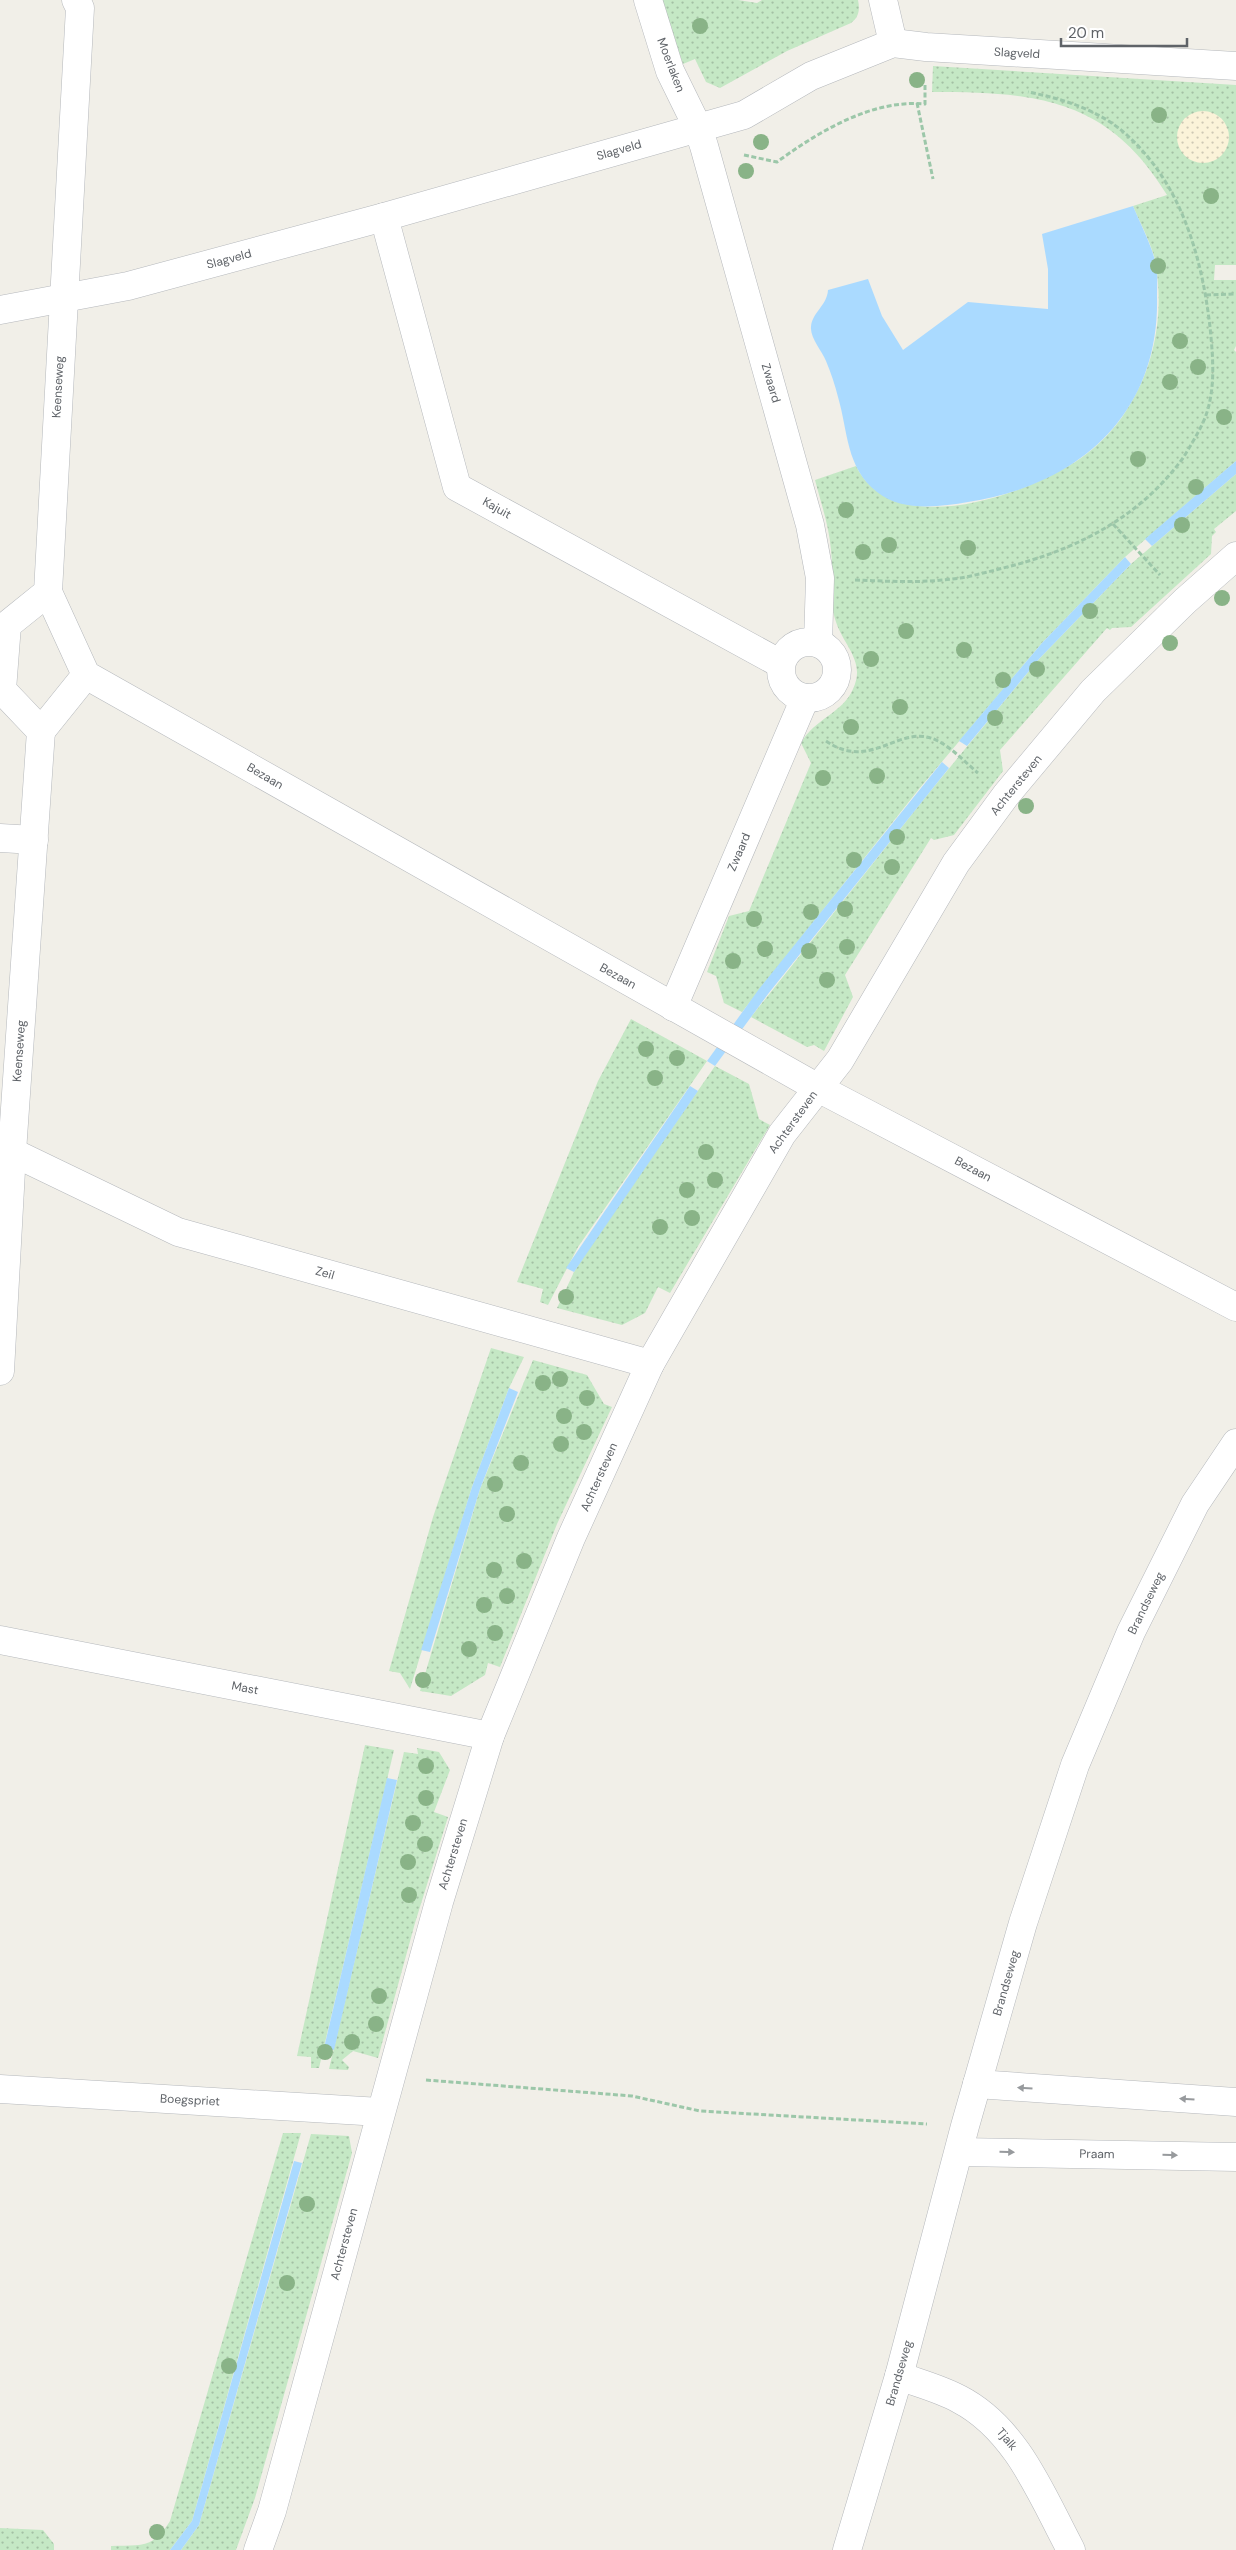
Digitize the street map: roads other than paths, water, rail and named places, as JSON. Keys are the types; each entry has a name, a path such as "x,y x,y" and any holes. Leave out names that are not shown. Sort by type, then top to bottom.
{"street":[{"name":"Moerlaken","path":"648,0 670,71 701,137"},
{"path":"883,0 893,43"},
{"name":"Keenseweg","path":"48,592 79,3"},
{"name":"Slagveld","path":"0,310 128,286 384,217 701,137 744,115 811,76 893,43 926,48 1236,66"},
{"name":"Zwaard","path":"701,137 810,525 820,578 818,643"},
{"name":"Kajuit","path":"384,217 457,486 781,664"},
{"name":"Achtersteven","path":"258,2550 272,2511 439,1902 490,1736 571,1538 650,1364 782,1134 840,1060 956,862 1006,795 1094,691 1185,601 1236,556"},
{"path":"48,592 86,675 41,731 2,690 6,625 48,592"},
{"path":"803,642 818,643 832,653 838,667 835,683 825,693 800,709 781,676 781,664 784,656 792,647 803,642"},
{"name":"Bezaan","path":"86,675 818,1088 1236,1307"},
{"name":"Zwaard","path":"673,1007 800,709"},
{"name":"Keenseweg","path":"0,1371 6,1153 34,840 41,731"},
{"path":"0,838 34,840"},
{"name":"Zeil","path":"6,1153 178,1232 650,1364"},
{"name":"Brandseweg","path":"847,2550 898,2376 1023,1923 1075,1765 1131,1632 1195,1504 1236,1442"},
{"name":"Mast","path":"0,1640 490,1736"},
{"path":"978,2084 1236,2102"},
{"name":"Boegspriet","path":"0,2089 380,2112"},
{"name":"Praam","path":"962,2139 1236,2156"},
{"name":"Tjalk","path":"898,2376 960,2399 990,2420 1014,2446 1071,2550"}],"water":[{"path":"1133,206 1149,243 1157,269 1154,338 1144,375 1128,408 1106,436 1078,460 1045,479 1008,493 957,504 921,506 898,503 877,492 859,472 854,460 833,379 811,331 814,317 825,300 828,290 868,279 882,316 903,350 968,302 1048,309 1048,269 1042,234"},
{"path":"1236,461 1236,474 1152,546 1145,539"},
{"path":"1125,557 1131,564 1039,659 967,746 959,741 1042,643"},
{"path":"942,762 949,768 768,994 715,1066 707,1061 759,989"},
{"path":"690,1086 698,1091 574,1272 566,1268"},
{"path":"509,1388 518,1392 480,1489 430,1652 421,1650 472,1487"},
{"path":"387,1778 397,1780 334,2050 324,2048"},
{"path":"294,2161 302,2163 199,2525 181,2550 170,2550 192,2521"}]}
